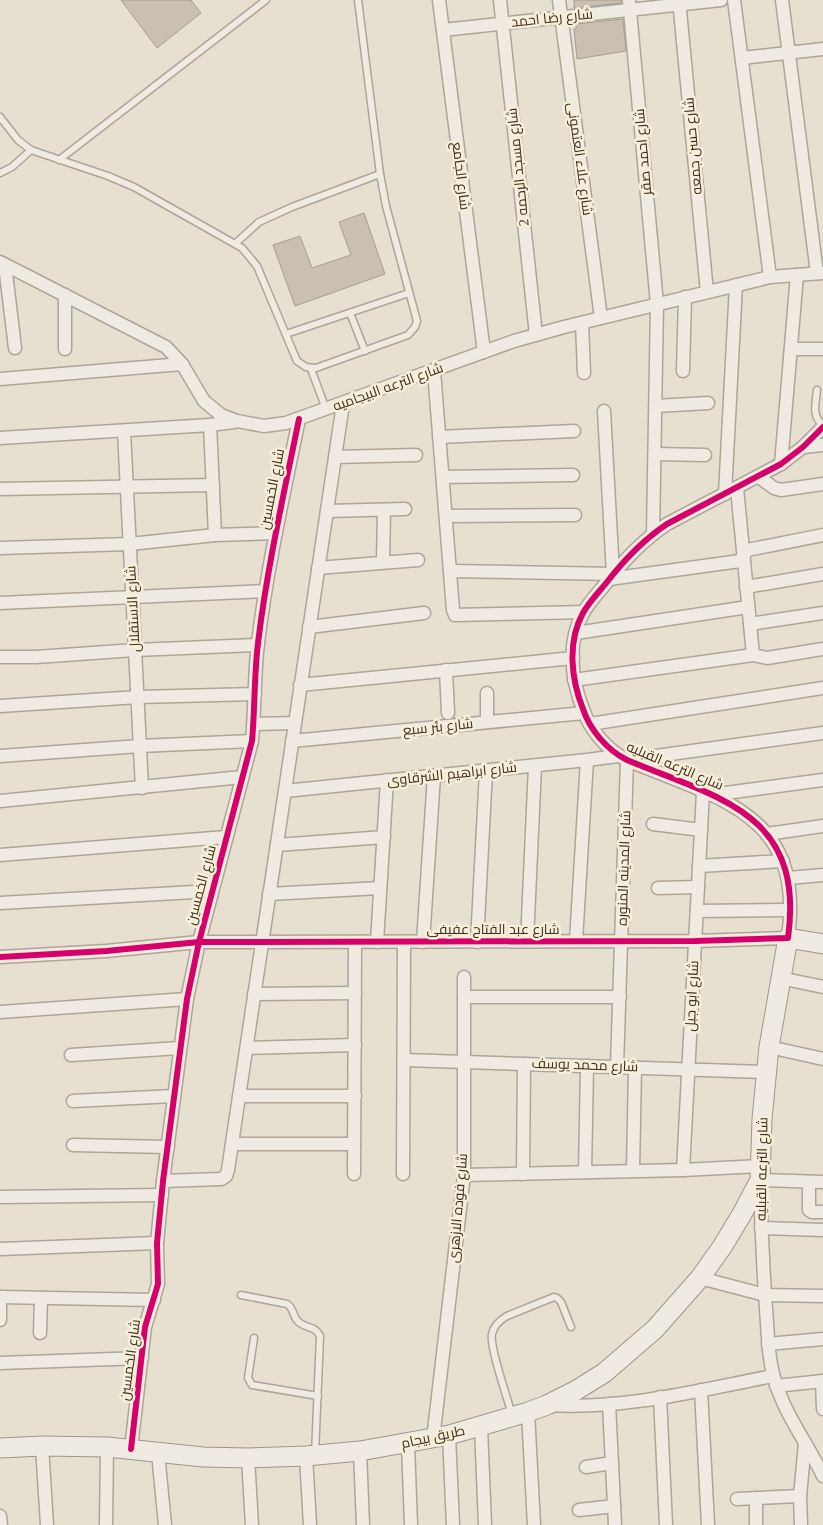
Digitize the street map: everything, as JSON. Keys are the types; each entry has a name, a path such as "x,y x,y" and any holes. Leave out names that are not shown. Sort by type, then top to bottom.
{"main road":[{"path":"788,938 823,944"},
{"name":"شارع الترعه القبليه","path":"760,1173 766,1072 788,938"},
{"name":"طريق بيجام","path":"0,1448 42,1446 106,1447 158,1453 248,1458 311,1456 408,1444 441,1437 547,1405 575,1391 596,1377 630,1351 655,1328 700,1278 727,1239 760,1173"}],"street":[{"name":"شارع الجامع","path":"439,0 484,352"},
{"name":"شارع مسجد الرحمه 2","path":"500,0 536,335"},
{"name":"شارع علاء العتمونى","path":"558,0 601,318"},
{"name":"شارع رضا احمد","path":"443,30 560,17 630,5 721,0"},
{"path":"734,0 770,277"},
{"path":"782,0 820,273"},
{"name":"شارع حسن جمعه","path":"680,2 707,292"},
{"name":"شارع احمد صقر","path":"630,5 656,304 653,533"},
{"path":"742,58 823,49"},
{"path":"3,264 15,348"},
{"name":"شارع الترعه البيجاميه","path":"3,264 166,347 182,364 204,401 221,415 237,422 264,426 299,419 536,335 770,277 820,273"},
{"path":"781,464 797,275"},
{"path":"725,494 736,285"},
{"path":"65,295 66,349"},
{"path":"683,371 684,297"},
{"path":"582,323 584,373"},
{"path":"791,349 823,349"},
{"path":"0,379 182,364"},
{"path":"434,371 453,610 455,615 584,612"},
{"path":"656,406 708,403"},
{"path":"164,1181 223,1178 228,1170 343,404"},
{"path":"604,411 611,576"},
{"name":"شارع الخمسين","path":"131,1449 145,1327 158,1284 157,1243 187,998 199,942 252,742 258,645 265,591 299,419"},
{"path":"0,438 210,426 237,422"},
{"path":"210,426 215,535"},
{"name":"شارع الترعه القبليه","path":"788,938 790,910 788,878 783,862 767,834 751,817 732,804 623,758 610,749 587,718 577,694 573,658 576,633 584,612 632,552 653,533 667,524 781,464 804,447 823,426"},
{"name":"شارع الاستقلال","path":"124,431 142,788"},
{"path":"439,437 574,431"},
{"path":"804,447 823,445"},
{"path":"655,454 705,455"},
{"path":"335,457 416,455"},
{"path":"443,477 573,475"},
{"path":"758,477 774,488 781,490 823,484"},
{"path":"0,489 213,484"},
{"path":"737,488 753,655"},
{"path":"327,510 404,509"},
{"path":"383,562 384,510"},
{"path":"446,516 575,515"},
{"path":"0,548 130,544 215,535 276,533"},
{"path":"450,571 611,576 740,561 747,550 823,535"},
{"path":"318,568 418,560"},
{"path":"746,587 823,574"},
{"path":"0,603 265,591"},
{"path":"576,633 748,607"},
{"path":"750,624 823,613"},
{"path":"309,627 424,614"},
{"path":"0,657 36,657 135,650 258,645"},
{"path":"574,680 753,655 767,658 823,649"},
{"path":"300,685 573,658"},
{"path":"446,670 448,713"},
{"name":"شارع بئر سبع","path":"292,741 487,722 587,718 823,688"},
{"path":"487,693 487,722"},
{"path":"0,706 138,697 255,694"},
{"path":"254,724 295,723"},
{"name":"شارع ابراهيم الشرقاوى","path":"285,790 623,758 823,733"},
{"path":"0,756 140,746 252,742"},
{"name":"شارع المدينه المنوره","path":"618,1066 622,941 623,758"},
{"path":"576,941 587,760"},
{"path":"527,942 535,766"},
{"path":"477,942 486,771"},
{"path":"423,942 434,776"},
{"path":"0,801 242,778"},
{"path":"377,942 387,780"},
{"path":"707,793 823,780"},
{"name":"شارع ابو جبل","path":"683,1170 701,830 707,793"},
{"path":"652,824 701,830"},
{"path":"767,834 823,826"},
{"path":"0,854 226,837"},
{"path":"277,845 384,837"},
{"path":"699,866 783,862"},
{"path":"788,878 823,874"},
{"path":"658,888 698,887"},
{"path":"269,894 380,888"},
{"path":"0,903 212,891"},
{"path":"697,911 790,910"},
{"name":"شارع عبد الفتاح عفيفى","path":"0,957 106,951 199,942 695,941 788,938"},
{"path":"354,1174 356,942"},
{"path":"403,1174 404,942"},
{"name":"شارع فوده الازهرى","path":"453,1525 441,1437 464,1175 464,977"},
{"path":"780,978 823,987"},
{"path":"254,994 355,993"},
{"path":"464,997 620,997"},
{"path":"0,1012 187,998"},
{"path":"247,1048 355,1045"},
{"path":"769,1047 823,1059"},
{"path":"71,1055 180,1048"},
{"name":"شارع محمد يوسف","path":"404,1060 766,1072"},
{"path":"523,1174 524,1064"},
{"path":"585,1172 587,1066"},
{"path":"633,1171 635,1067"},
{"path":"73,1101 174,1096"},
{"path":"239,1096 355,1096"},
{"path":"232,1144 354,1144"},
{"path":"73,1146 168,1147"},
{"path":"464,1175 683,1170 760,1173 809,1182 823,1182"},
{"name":"شارع الترعه القبليه","path":"760,1173 761,1228 768,1344 775,1381 790,1418 822,1470"},
{"path":"809,1182 809,1210 812,1212 823,1212"},
{"path":"0,1197 162,1195"},
{"path":"761,1228 823,1230"},
{"path":"0,1249 157,1243"},
{"path":"700,1278 765,1294 823,1296"},
{"path":"0,1320 0,1297 154,1300"},
{"path":"40,1333 41,1298"},
{"path":"768,1344 823,1339"},
{"path":"0,1363 142,1358"},
{"path":"547,1405 578,1407 775,1381 822,1381 823,1409"},
{"path":"701,1390 708,1525"},
{"path":"660,1397 666,1525"},
{"path":"609,1404 615,1525"},
{"path":"520,1414 534,1525"},
{"path":"481,1426 485,1525"},
{"path":"800,1525 800,1496 805,1443"},
{"path":"408,1444 411,1525"},
{"path":"42,1446 47,1525"},
{"path":"106,1447 106,1525"},
{"path":"360,1451 363,1525"},
{"path":"158,1453 165,1525"},
{"path":"310,1525 311,1456"},
{"path":"248,1458 252,1525"},
{"path":"586,1467 612,1463"},
{"path":"737,1498 800,1496"},
{"path":"756,1498 756,1525"},
{"path":"579,1510 614,1506"},
{"path":"0,1516 1,1525"}],"lane":[{"path":"58,160 266,0"},
{"path":"0,117 18,140 31,150 108,176 134,187 236,243 257,266 298,361 306,368 316,368 408,335 415,327 416,315 389,223 380,174 358,0"},
{"path":"0,172 12,167 31,150"},
{"path":"236,243 259,222 292,207 380,174"},
{"path":"286,334 409,293"},
{"path":"350,313 365,351"},
{"path":"311,369 326,409"},
{"path":"817,390 815,412 823,426"},
{"path":"241,1295 287,1304 292,1308 295,1318 299,1323 314,1328 318,1332 320,1339 318,1396 311,1456"},
{"path":"520,1414 491,1344 494,1328 507,1316 554,1298 561,1302 571,1327"},
{"path":"254,1338 248,1378 252,1385 318,1396"}],"building":[{"path":"121,0 191,0 201,13 157,48"},
{"path":"574,0 621,0 621,3 574,8"},
{"path":"623,19 626,51 577,59 574,29 576,29 576,24"},
{"path":"364,213 385,274 295,306 273,245 300,236 312,268 351,255 339,222"}],"cycle path":[{"path":"131,1449 145,1327 158,1284 157,1243 163,1181 187,999 199,942 252,741 257,655 266,587 299,419"},
{"path":"0,957 106,951 199,942 695,941 788,938 790,896 783,863 769,837 749,817 723,800 627,760 606,745 586,717 579,697 574,673 573,648 578,624 585,609 634,551 667,524 781,464 803,447 823,427"}]}
